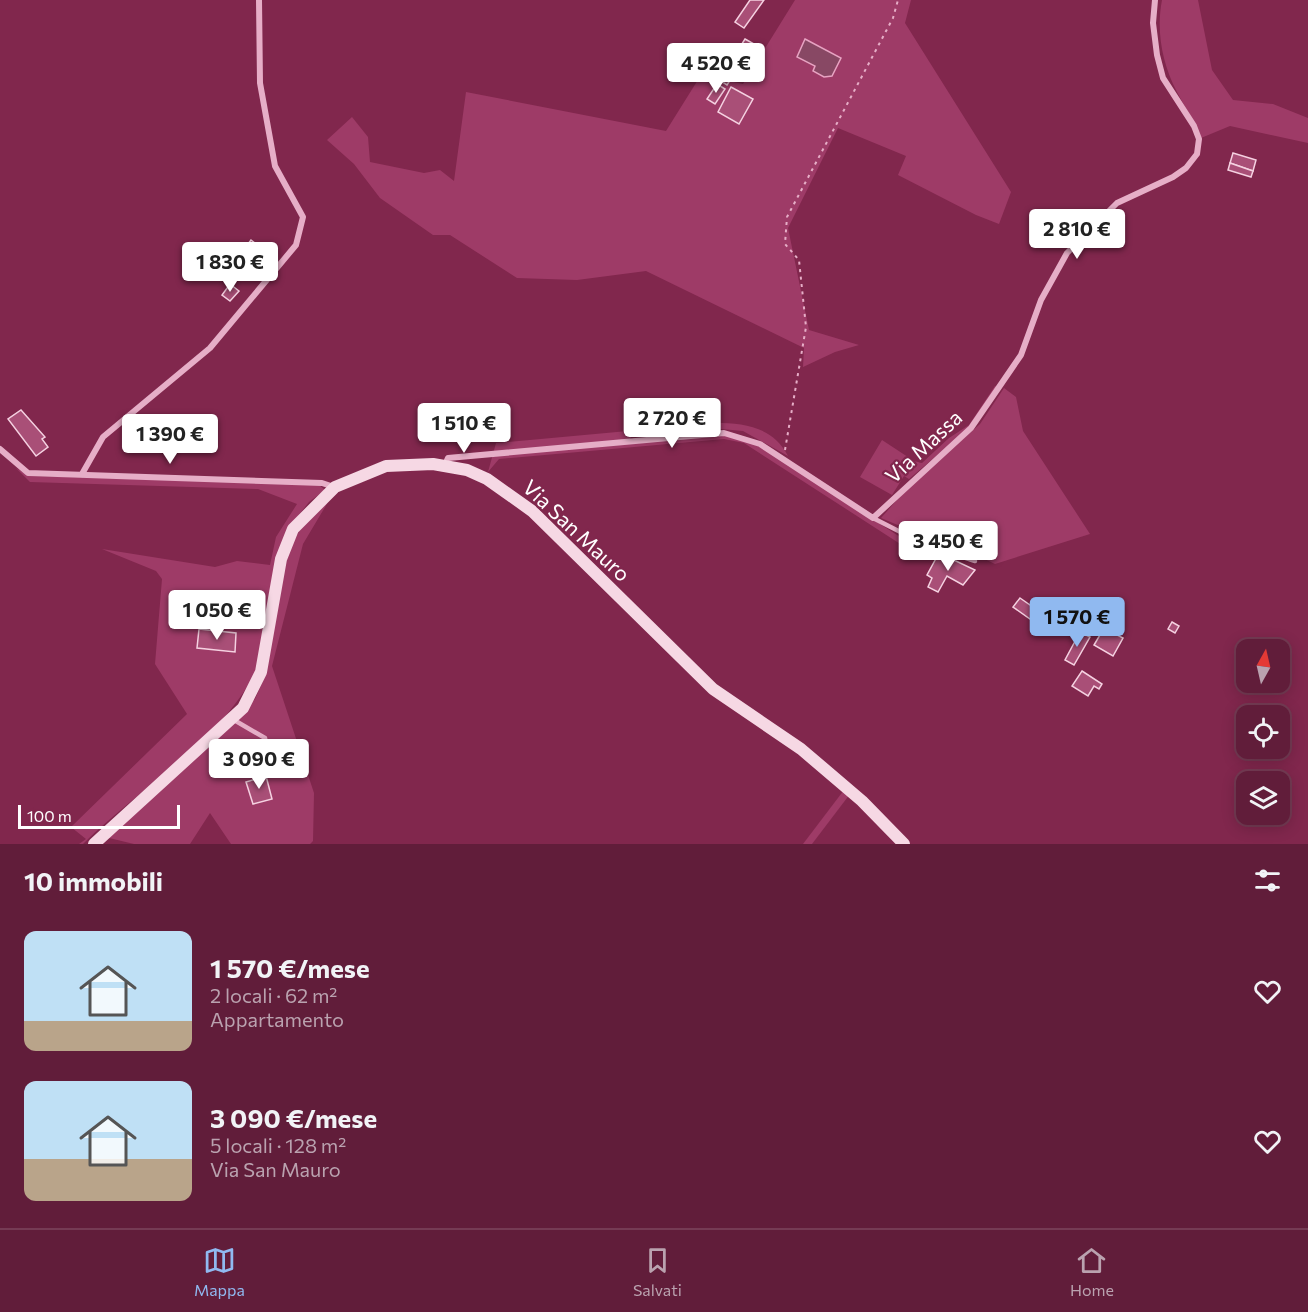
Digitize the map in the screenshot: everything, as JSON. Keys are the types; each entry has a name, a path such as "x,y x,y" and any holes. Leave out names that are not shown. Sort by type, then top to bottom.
{"main road":[{"name":"Via San Mauro","path":"94,844 243,708 261,672 281,559 293,530 335,487 386,466 445,465 466,470 487,479 532,511 712,689 801,749 862,801 904,844"}],"street":[{"path":"82,474 103,437 210,348 296,245 303,218 275,166 260,83 259,0"},
{"name":"Via Massa","path":"873,518 971,428 1021,355 1041,300 1067,253 1117,203 1173,177 1186,168 1197,154 1199,140 1194,126 1163,78 1156,55 1153,23 1155,0"},
{"path":"445,465 448,458 717,433 750,438 873,518"},
{"path":"0,449 28,474 322,483 335,487"}],"lane":[{"path":"873,518 924,544 975,561"},
{"path":"231,718 265,738 268,750 266,764 272,774"},
{"path":"253,773 266,764"}],"path":[{"path":"783,459 806,327 799,260 785,244 787,217 893,18 898,0"}],"shaded area":[{"path":"795,0 911,0 905,23 1011,192 999,224 976,215 898,175 906,156 838,128 788,228 809,330 859,345 835,352 803,367 804,348 646,271 577,280 517,278 450,235 433,235 380,198 354,164 327,140 352,117 368,137 370,162 424,173 440,170 454,181 466,92 666,131 701,75 743,84"},
{"path":"1162,0 1198,0 1212,70 1233,100 1273,104 1308,118 1308,143 1230,126 1201,138 1167,70 1160,35"},
{"path":"805,39 841,58 832,76 824,77 813,71 815,66 797,57"},
{"path":"995,386 998,387 969,428 909,479 904,476 892,495 860,477 882,440 914,461 922,463 949,438 969,425"},
{"path":"1004,388 1016,397 1023,431 1090,534 995,564 881,518 904,492 980,424"},
{"path":"715,423 737,424 766,433 782,446 788,456 743,431 721,429 631,436 630,441 726,435 750,440 911,544 908,549 744,443 724,439 499,459 488,472 496,443"},
{"path":"16,468 29,476 318,484 325,490 309,502 294,521 255,673 239,699 199,744 83,844 79,844 86,839 71,827 187,714 155,664 162,579 156,571 102,549 215,567 237,561 270,565 276,537 297,504 258,489 30,482"},
{"path":"331,497 303,544 272,666 314,793 313,841 310,844 231,844 210,813 190,844 134,844 105,837 255,699 266,674 287,555 301,527"},
{"path":"844,790 850,794 812,844 803,844"}],"building":[{"path":"750,0 764,0 744,28 735,22"},
{"path":"745,39 754,44 727,85 710,74 717,63 726,69"},
{"path":"717,84 725,89 715,104 707,99"},
{"path":"731,87 753,99 739,124 718,112"},
{"path":"1233,153 1256,160 1253,171 1230,163"},
{"path":"1230,163 1253,171 1251,177 1228,170"},
{"path":"251,240 268,253 257,268 246,259 251,253 245,248"},
{"path":"230,284 239,291 230,301 222,295"},
{"path":"21,410 45,437 42,439 48,447 36,456 8,419"},
{"path":"939,553 975,570 963,585 947,576 938,592 928,587 932,578 927,575"},
{"path":"1020,598 1037,610 1030,619 1013,607"},
{"path":"1172,622 1179,626 1175,633 1168,629"},
{"path":"1104,628 1123,638 1113,656 1094,645"},
{"path":"199,629 236,633 235,652 197,648"},
{"path":"1080,632 1090,637 1074,665 1065,660"},
{"path":"1082,671 1102,684 1099,689 1094,686 1088,696 1072,686"},
{"path":"266,776 272,799 253,804 246,782"}]}
